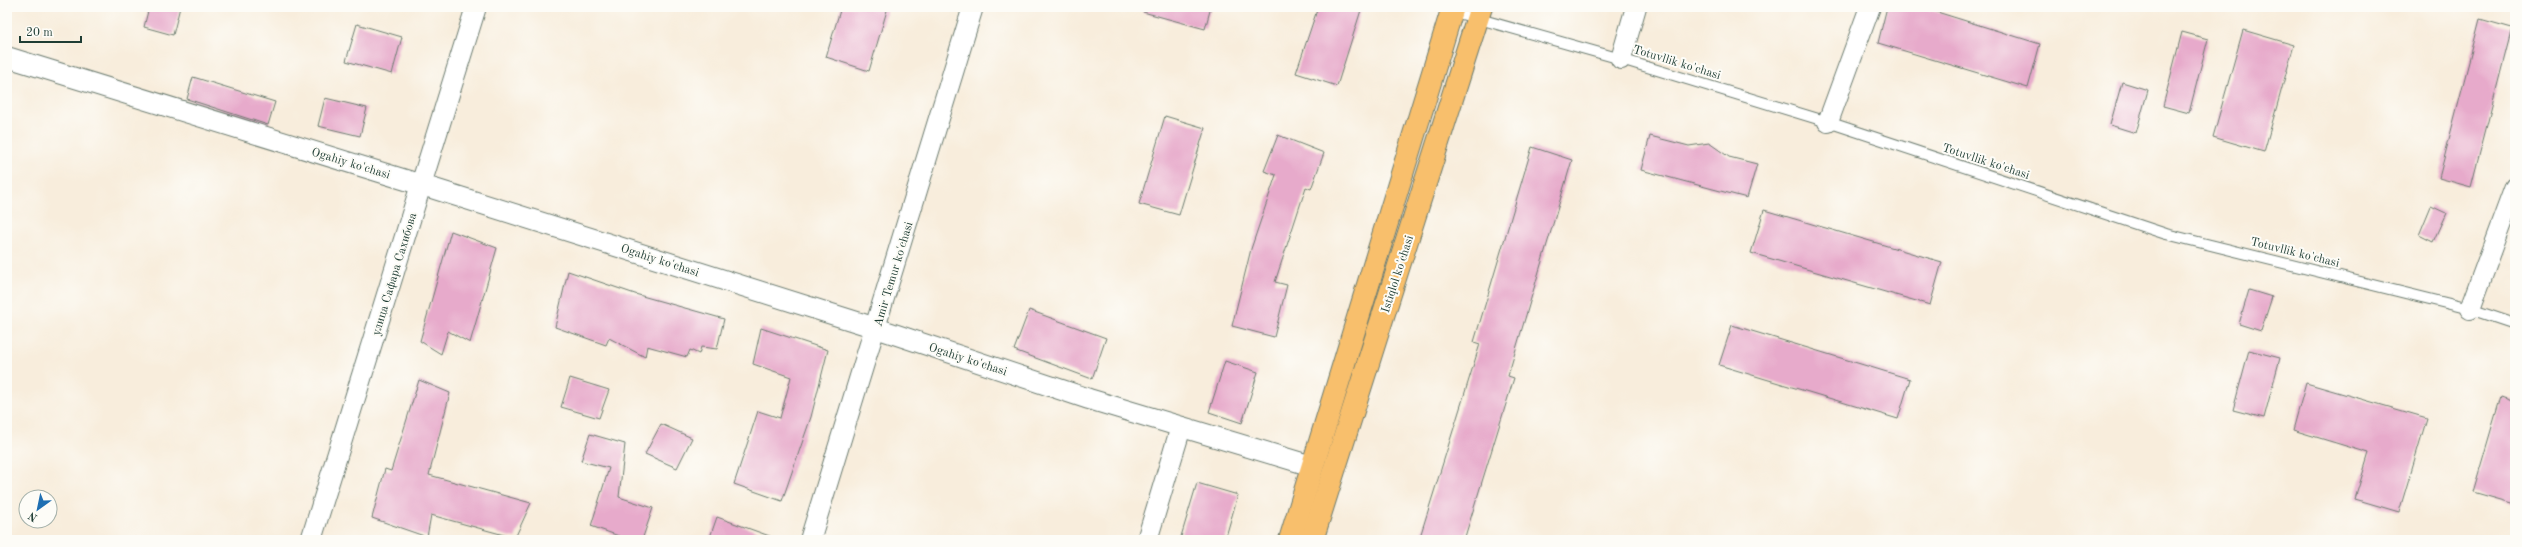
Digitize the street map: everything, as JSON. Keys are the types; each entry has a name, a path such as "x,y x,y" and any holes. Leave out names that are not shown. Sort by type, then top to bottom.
{"main road":[{"name":"Istiqlol ko'chasi","path":"1290,540 1452,9"},
{"name":"Istiqlol ko'chasi","path":"1312,540 1480,13"}],"street":[{"name":"улица Сафара Сахибова","path":"311,540 476,7"},
{"name":"Amir Temur ko'chasi","path":"810,540 973,7"},
{"path":"1621,59 1636,7"},
{"path":"1828,122 1870,7"},
{"name":"Ogahiy ko'chasi","path":"7,57 422,185 876,328 1181,427 1312,466"},
{"path":"2470,309 2515,187"},
{"path":"1148,540 1181,427"}],"lane":[{"name":"Totuvllik ko'chasi","path":"1452,9 1480,13 1621,59 1828,122 2166,234 2470,309 2515,324"}],"building":[{"path":"149,7 180,7 173,35 144,27"},
{"path":"841,7 888,7 869,71 826,57"},
{"path":"1143,7 1211,7 1205,29 1143,12"},
{"path":"1318,7 1362,7 1337,86 1296,73"},
{"path":"1887,7 1921,7 2040,44 2028,88 1878,43"},
{"path":"2480,19 2512,28 2471,187 2439,178"},
{"path":"357,24 402,37 392,74 346,61"},
{"path":"2243,30 2294,45 2264,152 2213,137"},
{"path":"2182,32 2208,39 2189,113 2163,106"},
{"path":"193,77 275,102 268,125 187,99"},
{"path":"2122,82 2148,90 2136,133 2110,125"},
{"path":"325,98 367,108 360,136 318,126"},
{"path":"1165,116 1205,128 1179,215 1139,204"},
{"path":"1278,135 1324,153 1311,189 1306,187 1275,282 1287,285 1274,337 1232,326 1251,249 1276,175 1264,171"},
{"path":"1650,136 1689,146 1709,143 1729,157 1757,164 1747,198 1641,170"},
{"path":"1532,147 1572,160 1508,376 1514,378 1464,540 1419,540 1480,344 1474,342"},
{"path":"2431,206 2446,213 2433,242 2419,235"},
{"path":"1764,210 1942,262 1930,305 1751,253"},
{"path":"451,231 497,248 470,343 448,331 441,354 420,341"},
{"path":"568,271 635,294 724,319 717,349 701,347 699,354 690,350 687,357 647,346 645,357 609,338 606,345 555,327"},
{"path":"2249,290 2272,297 2261,331 2239,324"},
{"path":"1029,310 1106,338 1092,379 1014,350"},
{"path":"1732,325 1910,379 1898,419 1719,365"},
{"path":"761,328 828,350 811,417 782,501 734,484 758,411 780,418 791,377 753,364"},
{"path":"2249,350 2280,358 2264,418 2233,410"},
{"path":"1225,361 1258,372 1242,423 1209,412"},
{"path":"570,378 609,390 599,418 561,407"},
{"path":"419,380 450,393 429,475 531,503 515,538 431,515 427,537 372,518 385,469 391,471"},
{"path":"2306,383 2427,418 2399,512 2355,499 2369,453 2293,430"},
{"path":"2501,396 2515,401 2515,504 2473,492"},
{"path":"661,424 692,438 677,468 645,454"},
{"path":"590,434 625,444 619,497 653,508 642,540 630,540 591,526 609,468 581,461"},
{"path":"1197,483 1238,495 1225,540 1180,540"},
{"path":"717,517 775,538 774,540 709,540"}]}
